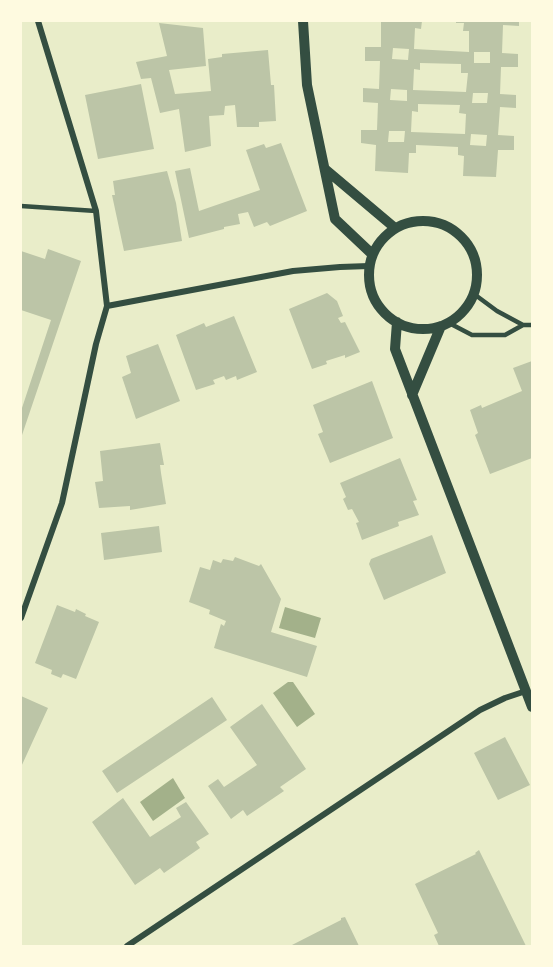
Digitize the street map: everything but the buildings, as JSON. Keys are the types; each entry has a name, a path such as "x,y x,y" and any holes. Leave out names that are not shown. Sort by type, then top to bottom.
{"street":[{"path":"21,618 62,503 95,349 107,306 96,211 38,21"},
{"path":"303,21 307,85 335,219 372,254"},
{"path":"325,168 395,228"},
{"path":"428,220 444,224 458,233 469,245 476,261 478,278 474,294 468,306 445,324 426,329 411,328 397,322 383,311 373,296 369,279 372,254 382,239 395,228 411,222 428,220"},
{"path":"107,306 293,271 369,266"},
{"path":"397,322 395,349 529,690 532,707"},
{"path":"412,395 445,324"},
{"path":"127,946 480,710 529,690"}],"lane":[{"path":"21,206 96,211"},
{"path":"474,294 497,311 523,325 532,325"},
{"path":"445,324 472,335 505,335 523,325"}],"shaded area":[{"path":"285,607 321,618 315,638 279,628"},
{"path":"288,682 293,682 315,714 297,727 273,693"},
{"path":"173,778 185,798 153,821 140,802"}]}
